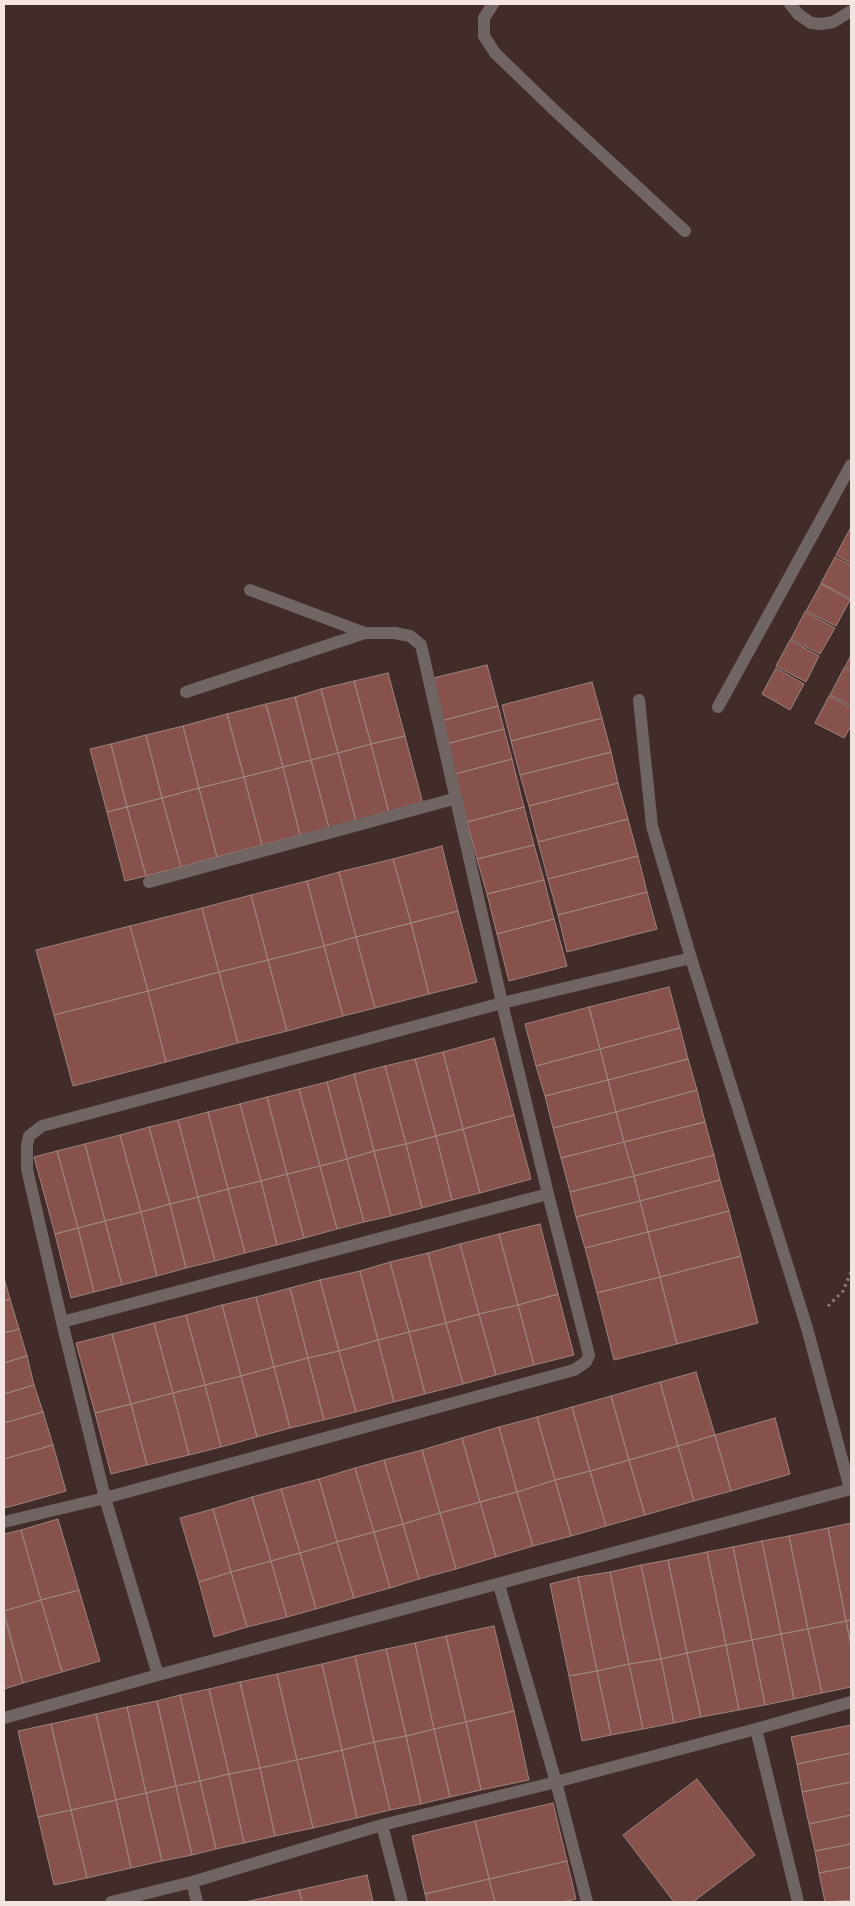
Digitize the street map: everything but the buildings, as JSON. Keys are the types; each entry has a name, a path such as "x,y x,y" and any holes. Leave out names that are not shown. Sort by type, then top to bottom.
{"street":[{"path":"493,4 484,18 484,36 495,53 685,231"},
{"path":"790,4 798,14 811,23 833,22 851,11"},
{"path":"718,707 851,465"},
{"path":"250,590 365,633"},
{"path":"4,1522 105,1498 574,1370 586,1362 589,1355 502,1003 421,645 410,636 395,633 365,633 186,692"},
{"path":"4,1718 851,1489 807,1328 691,958 652,826 639,700"},
{"path":"149,882 457,798"},
{"path":"158,1675 105,1498 27,1169 27,1145 34,1130 52,1123 502,1003 691,958"},
{"path":"62,1322 548,1194"},
{"path":"499,1584 556,1782 587,1902"},
{"path":"112,1902 192,1882 382,1825 556,1782 851,1702"},
{"path":"756,1729 798,1902"},
{"path":"382,1825 402,1902"},
{"path":"192,1882 197,1902"}],"path":[{"path":"807,1328 842,1291 851,1272"}]}
